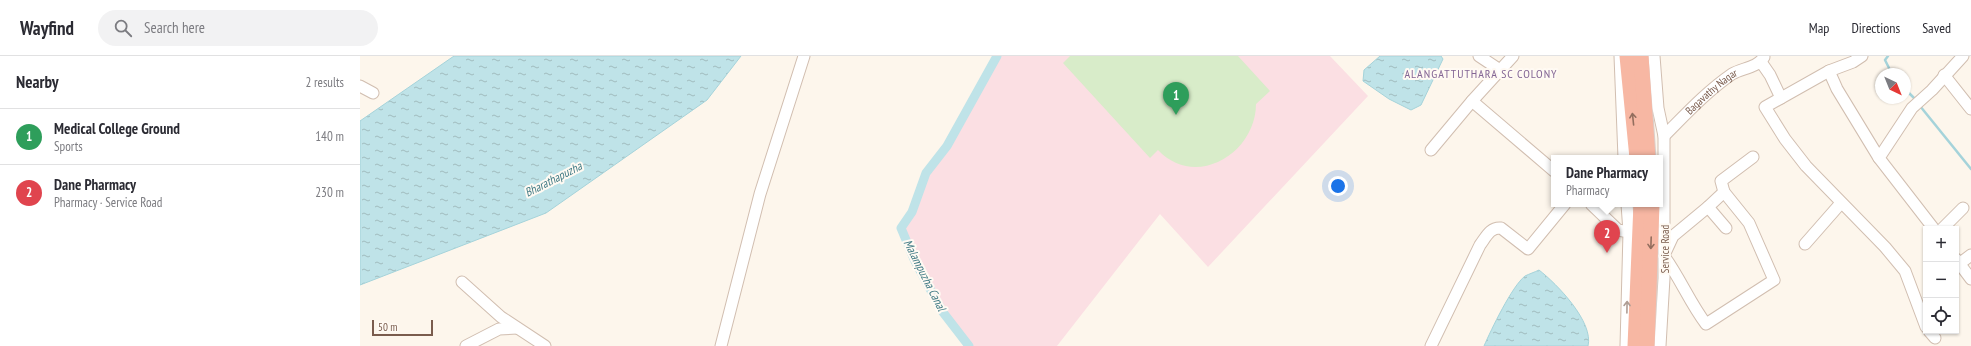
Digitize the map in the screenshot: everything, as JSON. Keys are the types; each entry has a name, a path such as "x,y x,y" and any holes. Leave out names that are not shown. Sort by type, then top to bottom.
{"highway":[{"path":"1627,56 1637,155"},
{"path":"1641,56 1648,155"},
{"path":"1635,346 1641,207"},
{"path":"1647,346 1652,207"}],"street":[{"path":"721,346 760,194 804,56"},
{"path":"1479,56 1500,70"},
{"path":"1431,150 1472,101 1513,56"},
{"path":"1620,56 1624,155"},
{"name":"Service Road","path":"1654,56 1658,108 1664,136 1664,278 1660,346"},
{"path":"1862,56 1853,62 1829,70 1765,107 1797,155 1841,203 1885,247 1905,271 1923,319"},
{"path":"1879,158 1912,108 1963,56"},
{"path":"1763,59 1781,98"},
{"name":"Bagavathy Nagar","path":"1664,136 1706,94 1734,73 1763,59"},
{"path":"1829,70 1837,89 1879,158 1932,226"},
{"path":"1944,75 1971,110"},
{"path":"1643,84 1658,108"},
{"path":"360,86 372,93"},
{"path":"1472,101 1551,168"},
{"path":"1724,192 1673,236 1664,256 1674,270 1693,307 1706,324 1774,280 1749,223 1724,192 1721,181 1753,157"},
{"path":"1805,244 1841,203"},
{"path":"1431,346 1480,245 1489,232 1496,228 1501,228 1528,249 1563,207"},
{"path":"1594,207 1618,230 1629,232"},
{"path":"1626,346 1629,232 1627,207"},
{"path":"1708,207 1726,228"},
{"path":"1945,226 1963,208"},
{"path":"1959,261 1971,255"},
{"path":"1959,262 1971,279"},
{"path":"462,282 501,317 545,346"},
{"path":"466,346 499,329 517,328"}],"shaded area":[{"path":"998,56 1330,56 1368,96 1208,267 1160,214 1057,346 971,346 953,327 903,231 903,224 912,214 927,172 948,146"}],"green space":[{"path":"1070,56 1238,56 1270,91 1256,104 1253,122 1246,137 1235,151 1221,160 1206,166 1189,167 1173,162 1158,150 1150,158 1063,63"}],"water":[{"name":"Bharathapuzha","path":"454,56 741,56 707,100 546,213 360,285 360,121"},
{"path":"1380,56 1441,56 1443,59 1421,105 1411,110 1389,99 1363,81 1364,70"},
{"path":"1539,270 1555,284 1580,315 1588,336 1588,346 1484,346 1502,309 1514,289 1525,276"}],"waterway":[{"name":"Malampuzha Canal","path":"969,346 942,311 914,259 901,228 912,212 926,173 947,146 997,56"},
{"path":"1888,56 1885,60 1889,68"},
{"path":"1911,95 1916,100"},
{"path":"1920,106 1971,169"}],"place":[{"name":"Medical College Ground","path":"1176,115"},
{"name":"Dane Pharmacy","path":"1607,253"}],"district":[{"name":"ALANGATTUTHARA SC COLONY","path":"1481,73"}]}
